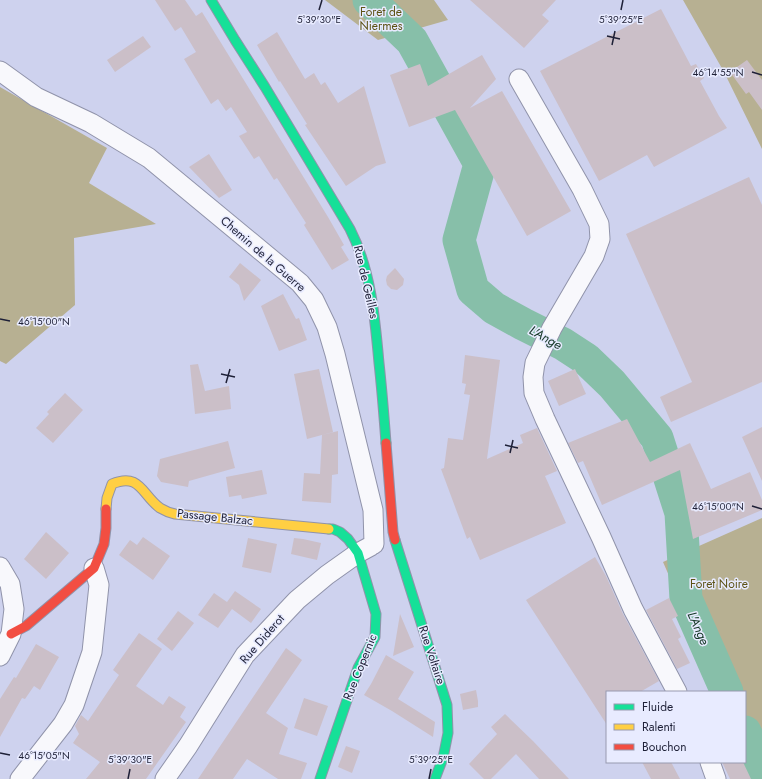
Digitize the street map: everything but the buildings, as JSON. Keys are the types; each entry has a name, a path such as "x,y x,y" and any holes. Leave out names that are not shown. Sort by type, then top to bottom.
{"street":[{"name":"Rue de Geilles","path":"211,0 330,195 357,243 362,257 376,325 390,485 392,532"},
{"name":"Chemin de la Guerre","path":"0,71 36,97 92,123 149,158 300,283 314,300 327,327 339,369 373,510 374,544"},
{"path":"519,79 582,189 599,224 600,238 594,256 552,328 535,363 533,377 534,393 633,609 676,691"},
{"name":"Passage Balzac","path":"11,634 26,626 94,568 104,544 107,498 112,484 120,480 128,480 136,483 156,505 165,511 175,514 333,529 340,532 348,539 358,553"},
{"name":"Rue Diderot","path":"165,779 188,746 245,655 297,600 327,575 358,553 392,532"},
{"name":"Rue Voltaire","path":"392,532 448,705 448,733 443,758 434,779"},
{"name":"Rue Copernic","path":"320,779 358,668 375,637 376,614 358,553"},
{"path":"0,567 10,584 14,609 11,634 0,656"},
{"path":"20,779 63,724 74,705 92,652 99,585 94,568"},
{"path":"710,763 716,779"}],"green space":[{"name":"Foret de Niermes","path":"325,0 434,0 448,20 378,40"},
{"path":"683,0 762,0 762,149 724,72"},
{"path":"0,87 107,148 89,183 156,224 74,238 75,305 6,364 0,361"},
{"name":"Foret Noire","path":"762,518 762,779 758,779 746,752 746,691 720,691 663,562"}],"waterway":[{"name":"L'Ange","path":"369,0 412,41 480,164 459,240 473,290 494,308 563,344 586,359 612,384 657,438 681,513 686,599 727,691"},
{"name":"L'Ange","path":"746,734 762,768"}],"traffic: fast":[{"path":"211,0 350,229 357,245 363,261 374,312 386,443"},
{"path":"320,779 358,668 375,637 376,614 358,553 348,539 340,532 329,529"},
{"path":"395,540 447,705 448,733 443,758 435,779"}],"traffic: slow":[{"path":"106,509 107,498 112,484 121,481 129,481 140,487 160,508 173,514 329,529"}],"traffic: jam":[{"path":"386,443 393,532 395,540"},
{"path":"11,634 26,626 94,568 104,544 106,509"}]}
